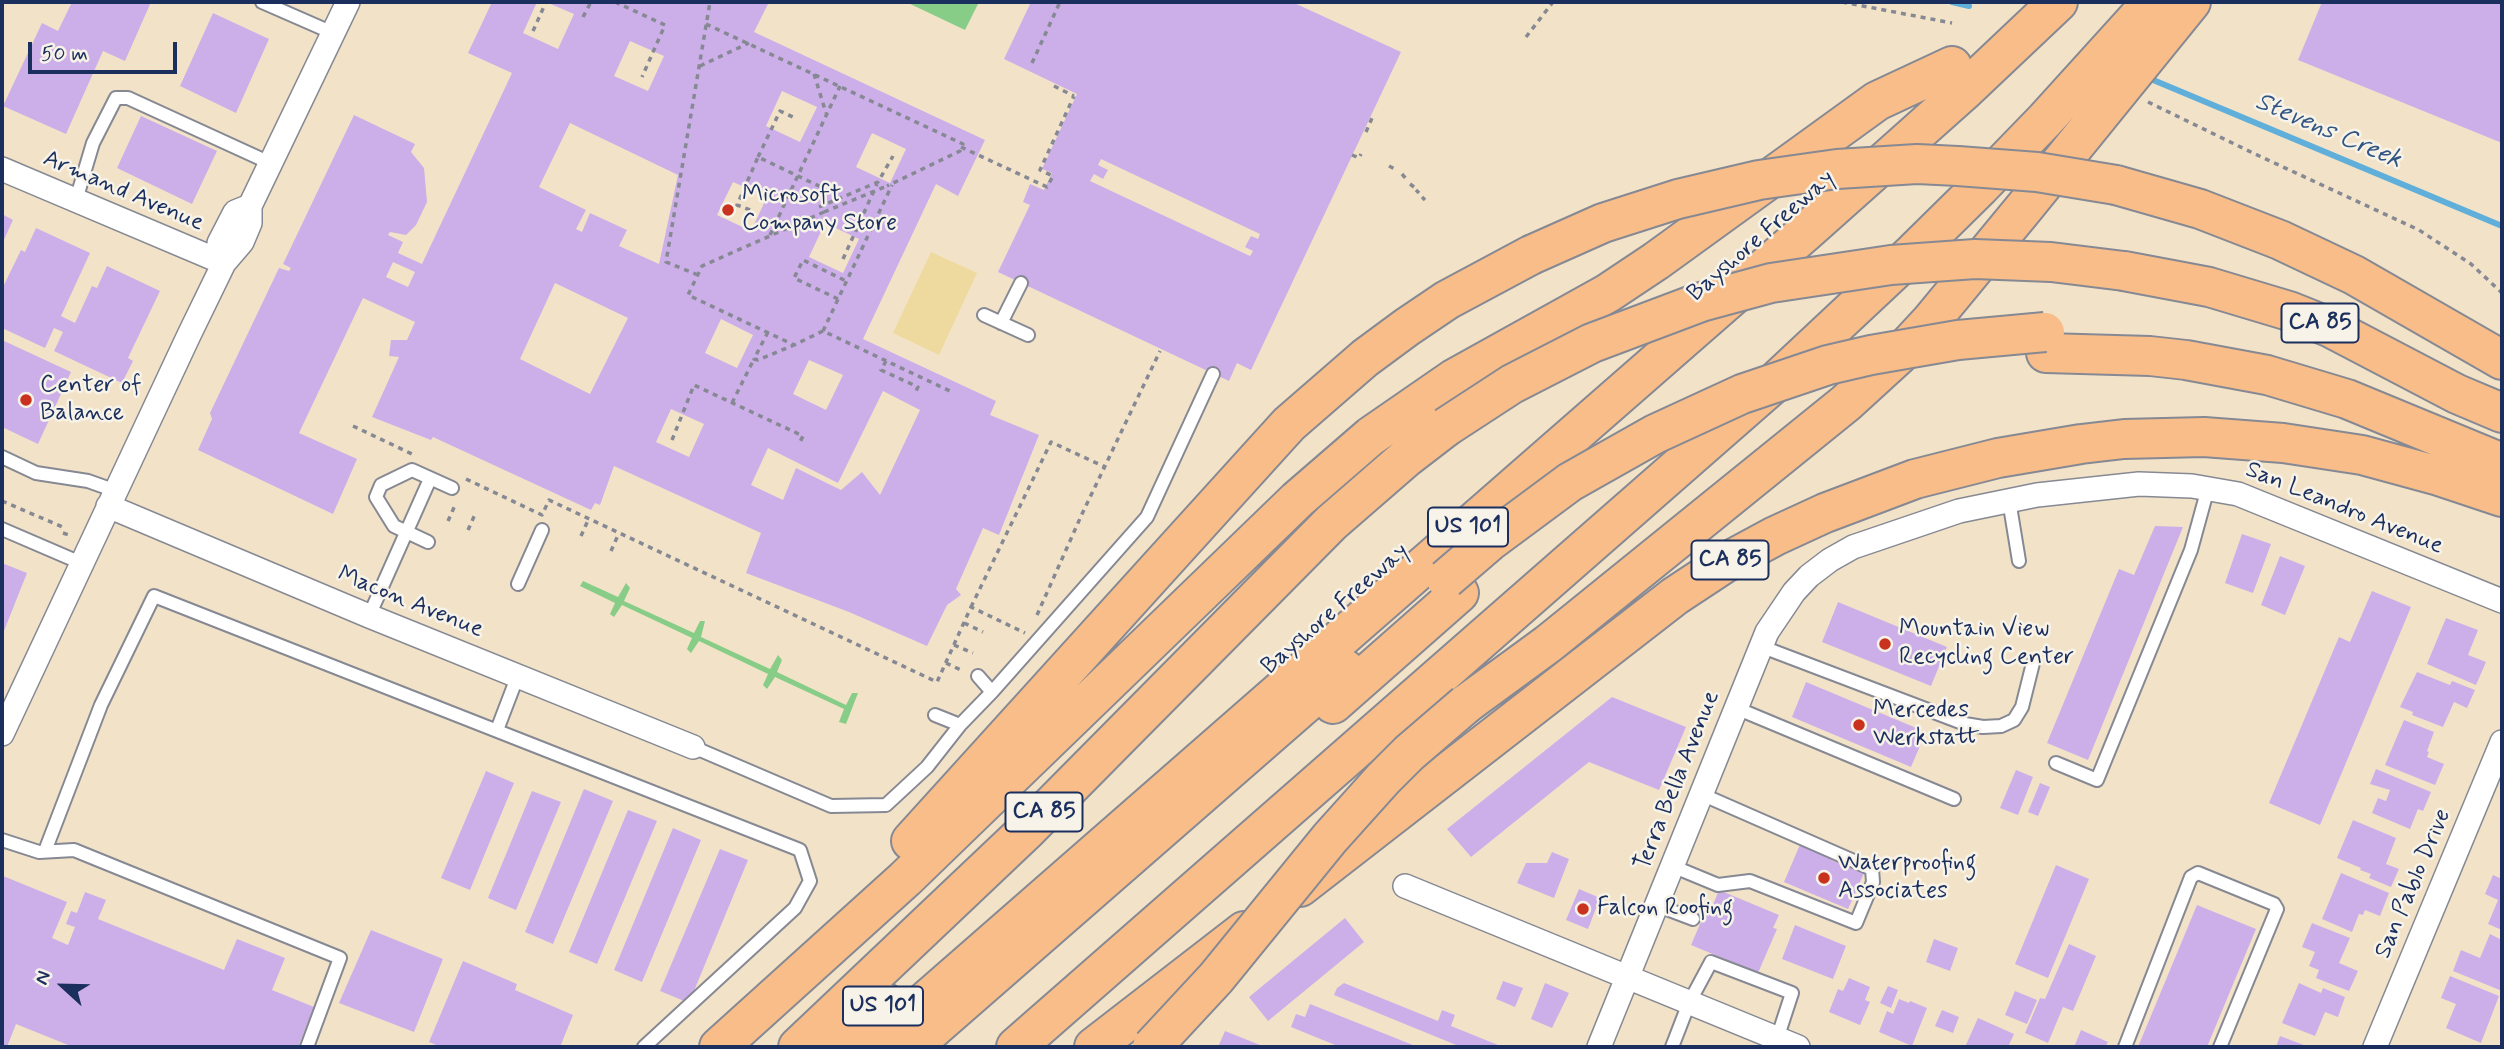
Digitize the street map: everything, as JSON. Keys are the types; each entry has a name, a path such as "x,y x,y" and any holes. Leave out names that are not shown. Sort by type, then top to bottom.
{"highway":[{"name":"Bayshore Freeway","path":"835,1047 1893,121 2020,2"},
{"name":"US 101","path":"873,1047 1212,748 1799,238 1966,89 2058,2"},
{"path":"1016,1047 1772,385 1980,187 2152,2"},
{"path":"1152,1047 1216,978 1382,779 1418,744 1846,403 1904,350 1930,322 2191,2"},
{"path":"722,1045 905,880 1297,500 1371,436 1455,378 1587,305 1657,261 1877,101 1952,66"},
{"path":"722,1045 928,823 1289,424 1365,358 1407,327 1457,295 1531,255 1603,223 1678,198 1759,180 1837,169 1917,164 2037,172 2116,185 2200,209 2280,240 2354,275 2502,360"},
{"name":"CA 85","path":"798,1047 1027,830 1331,523 1370,488 1446,427 1512,384 1592,343 1701,302 1771,284 1864,268 1964,260 2052,262 2124,271 2209,287 2299,315 2329,327 2457,394 2502,413"},
{"path":"2045,343 2116,334 2274,357 2354,380 2502,435"},
{"path":"943,1047 1453,586 1489,542 1570,482 1655,434 1742,394 1828,365 1958,340 2045,343 2186,360 2267,375 2347,399 2502,463"},
{"name":"CA 85","path":"1094,1047 1675,596 1725,563 1775,536 1873,493 1915,479 1998,458 2124,439 2178,437 2243,439 2362,455 2502,497"},
{"path":"912,1047 1453,586"},
{"path":"1105,1047 1217,953"}],"street":[{"path":"2,734 224,263 237,251 246,232 250,223 250,206 348,2"},
{"name":"Armand Avenue","path":"2,169 224,263"},
{"name":"San Leandro Avenue","path":"1759,649 1780,610 1808,576 1853,547 1920,523 2009,500 2076,489 2130,484 2208,488 2238,494 2502,601"},
{"name":"Macon Avenue","path":"112,498 369,616 694,747"},
{"name":"Terra Bella Avenue","path":"1599,1047 1759,649"},
{"name":"San Pablo Drive","path":"2380,1045 2502,742"},
{"path":"1405,886 1788,1043"}],"lane":[{"path":"262,2 333,33"},
{"path":"76,200 93,143 116,98 128,98 270,163"},
{"path":"1002,323 1021,283"},
{"path":"984,315 1028,335"},
{"path":"694,747 831,806 886,805 927,767 960,725 1147,517 1213,374"},
{"path":"2,457 36,473 88,481 112,498"},
{"path":"428,542 394,526 376,497 381,485 412,470 452,488"},
{"path":"369,616 430,479"},
{"path":"2056,762 2096,780 2191,550 2208,488"},
{"path":"2009,500 2019,561"},
{"path":"2,529 81,563"},
{"path":"518,584 542,530"},
{"path":"45,851 101,705 154,596 800,850 810,881 795,908 643,1047"},
{"path":"1759,649 1965,724 1983,727 2001,726 2014,720 2022,707 2033,663"},
{"path":"497,730 518,675"},
{"path":"978,676 992,692"},
{"path":"1735,708 1954,799"},
{"path":"935,715 960,725"},
{"path":"1672,866 1718,885 1750,881 1856,923 1873,882 1872,869 1701,794"},
{"path":"2,840 45,851 74,850 340,958 307,1047"},
{"path":"2125,1047 2191,877 2198,873 2274,904 2277,909 2220,1047"},
{"path":"1656,905 1693,919"},
{"path":"1672,1047 1689,1003 1711,962 1792,993 1788,1043"}],"path":[{"path":"533,31 546,2"},
{"path":"583,17 591,2"},
{"path":"615,2 665,25 642,76"},
{"path":"698,275 666,262 710,2"},
{"path":"1031,63 1060,2"},
{"path":"1525,37 1553,2"},
{"path":"1842,2 1952,23"},
{"path":"706,24 963,144 960,151 887,186 702,266 688,295 794,345"},
{"path":"699,66 749,43"},
{"path":"814,74 826,115"},
{"path":"769,236 840,86"},
{"path":"961,147 1046,187 1053,176 1040,170 1075,96 1054,86"},
{"path":"2146,100 2419,230 2471,264 2502,291"},
{"path":"750,210 737,205 780,111 795,118"},
{"path":"1366,132 1372,118"},
{"path":"1352,155 1359,158 1361,154"},
{"path":"843,259 878,182 894,156"},
{"path":"758,157 821,187"},
{"path":"1389,166 1397,170"},
{"path":"1402,174 1416,190"},
{"path":"820,207 878,182"},
{"path":"754,359 758,360 823,331 893,183"},
{"path":"838,299 794,278 803,260 847,281"},
{"path":"823,331 952,392"},
{"path":"732,403 768,332"},
{"path":"1034,622 1160,351"},
{"path":"886,361 881,370 918,387 914,395"},
{"path":"671,440 694,385 803,436 799,444"},
{"path":"353,426 422,458"},
{"path":"456,474 542,515 549,500 937,682 1051,442 1105,467"},
{"path":"2,501 64,530 69,535"},
{"path":"448,521 456,503"},
{"path":"468,530 476,512"},
{"path":"581,537 589,518"},
{"path":"611,551 620,533"},
{"path":"971,607 1029,634"},
{"path":"964,623 984,632"},
{"path":"954,645 973,653"},
{"path":"946,663 964,672"}],"green space":[{"path":"906,2 979,2 965,30"},
{"path":"583,581 618,597 626,583 630,588 624,601 694,633 700,621 705,621 701,637 770,669 778,655 782,660 777,672 846,705 852,693 858,693 846,724 839,722 844,709 775,677 767,689 763,685 768,674 699,641 691,653 687,649 692,638 622,605 614,617 610,614 615,603 580,586"}],"sand":[{"path":"931,252 977,273 939,355 893,333"}],"building":[{"path":"72,2 151,2 125,61 103,51 66,134 3,106 42,23 58,31"},
{"path":"492,2 537,2 523,33 558,49 574,14 546,2 769,2 754,32 985,140 958,196 936,184 863,339 996,401 990,415 1039,435 999,535 983,528 956,589 961,595 947,605 927,646 849,612 746,573 761,533 614,466 600,505 595,503 591,510 433,437 431,440 372,417 399,357 389,356 391,340 407,340 415,322 363,298 299,433 357,459 333,514 198,450 212,419 210,413 279,268 289,271 291,268 283,264 354,115 415,144 411,152 424,168 427,202 416,225 406,235 390,232 388,235 403,242 398,253 422,264 512,73 468,53","holes":["630,41 664,56 648,91 614,76","782,91 817,107 800,142 766,126","570,123 678,175 659,264 619,246 627,230 590,213 582,232 576,229 586,210 539,187","872,133 906,149 890,183 856,167","733,182 767,197 751,231 717,215","825,223 859,239 843,273 809,257","393,262 415,272 408,287 386,277","555,283 628,318 590,394 520,359","721,319 753,335 737,368 705,353","809,360 843,375 826,410 793,394","883,391 920,410 880,495 862,472 841,490 796,468 783,500 751,485 768,448 838,483","671,409 704,424 689,457 656,442"]},
{"path":"1031,2 1292,2 1401,52 1251,370 1237,363 1229,381 998,272 1030,205 1023,202 1030,184 1044,190 1052,173 1042,169 1077,94 1004,59","holes":["1101,159 1260,234 1258,239 1251,236 1245,247 1253,251 1250,256 1090,181 1094,174 1103,179 1108,170 1098,165"]},
{"path":"2322,2 2502,2 2502,143 2298,60"},
{"path":"213,13 269,39 236,113 180,86"},
{"path":"141,116 217,151 192,204 117,168"},
{"path":"2,214 13,220 2,244"},
{"path":"36,228 90,253 61,316 75,323 92,286 97,288 107,266 160,291 128,358 133,361 122,383 54,351 63,332 54,328 45,348 2,328 2,289 21,250 25,252"},
{"path":"2,340 71,372 38,444 2,427"},
{"path":"2155,526 2183,527 2088,760 2047,743 2119,569 2134,575"},
{"path":"2242,534 2271,544 2253,593 2225,583"},
{"path":"2280,556 2305,566 2285,615 2261,605"},
{"path":"2,563 27,573 2,636"},
{"path":"2372,591 2411,607 2320,825 2269,803 2339,637 2350,642"},
{"name":"Mountain View Recycling Center","path":"1838,602 1947,647 1931,686 1822,642"},
{"path":"2446,618 2478,630 2468,655 2486,662 2476,685 2427,664"},
{"path":"2417,672 2450,685 2452,681 2475,690 2467,708 2454,702 2443,727 2412,715 2413,712 2400,707"},
{"name":"Mercedes Werkstatt","path":"1806,682 1926,732 1911,767 1792,717"},
{"path":"1612,697 1686,727 1659,790 1589,762 1471,857 1447,829"},
{"path":"2404,720 2434,732 2427,757 2444,764 2435,785 2385,765"},
{"path":"2376,769 2431,792 2423,811 2418,809 2410,829 2372,813 2378,798 2386,801 2390,790 2370,784"},
{"path":"2016,770 2033,777 2018,815 2000,808"},
{"path":"486,771 514,783 470,890 441,878"},
{"path":"2040,783 2050,787 2038,816 2028,812"},
{"path":"584,789 613,801 553,944 525,932"},
{"path":"532,791 561,802 516,910 488,898"},
{"path":"628,810 657,821 597,964 569,952"},
{"path":"2353,820 2396,838 2386,864 2399,869 2391,887 2369,878 2371,874 2360,870 2361,868 2337,858"},
{"path":"673,828 701,840 642,982 614,970"},
{"name":"Waterproofing Associates","path":"1802,840 1833,853 1831,860 1864,873 1848,909 1784,882"},
{"path":"720,849 748,860 689,1003 660,991"},
{"path":"1552,852 1569,859 1554,898 1517,883 1526,863 1547,863"},
{"path":"2056,865 2089,879 2048,978 2015,964"},
{"path":"2341,873 2389,893 2380,916 2365,910 2363,915 2359,914 2352,932 2322,919"},
{"path":"2493,875 2502,879 2502,930 2488,924 2498,900 2485,894"},
{"path":"3,876 67,902 52,938 68,945 75,927 66,924 71,911 77,913 85,892 106,900 98,919 224,970 237,939 285,958 272,990 314,1007 298,1047 73,1047 16,1024 7,1047 2,1047"},
{"name":"Falcon Roofing","path":"1579,889 1600,898 1588,929 1566,920"},
{"path":"1719,890 1779,915 1773,928 1777,929 1758,973 1691,945 1709,903 1713,905"},
{"path":"2197,905 2256,929 2207,1047 2138,1047"},
{"path":"1345,918 1364,942 1268,1021 1249,997"},
{"path":"2312,923 2350,938 2339,963 2358,971 2349,991 2316,978 2319,970 2309,966 2315,952 2302,947"},
{"path":"1795,925 1846,946 1833,979 1782,959"},
{"path":"371,930 443,959 414,1032 339,1003"},
{"path":"2490,934 2502,940 2502,991 2453,971 2461,950 2480,958"},
{"path":"1934,939 1958,948 1950,971 1926,962"},
{"path":"2069,944 2096,956 2073,1011 2063,1007 2048,1043 2025,1033 2040,998 2045,999"},
{"path":"463,961 517,984 515,990 573,1015 560,1047 441,1047 429,1042"},
{"path":"2450,976 2499,996 2481,1043 2446,1028 2456,1004 2441,998"},
{"path":"1849,978 1870,987 1865,1000 1870,1002 1860,1025 1829,1012 1838,989 1843,991"},
{"path":"1503,981 1523,988 1515,1007 1496,999"},
{"path":"1344,983 1438,1021 1442,1010 1455,1015 1451,1026 1503,1047 1461,1047 1334,995 1337,988"},
{"path":"1545,983 1569,993 1552,1028 1531,1019"},
{"path":"2299,983 2321,993 2323,988 2345,997 2338,1017 2325,1012 2315,1036 2282,1023"},
{"path":"1888,986 1898,990 1891,1008 1880,1003"},
{"path":"2015,991 2037,1000 2027,1024 2005,1015"},
{"path":"1899,999 1927,1008 1912,1046 1879,1032 1887,1011 1893,1014"},
{"path":"1310,1004 1418,1047 1340,1047 1291,1027 1296,1014 1305,1017"},
{"path":"1942,1010 1959,1017 1953,1033 1935,1026"},
{"path":"1978,1018 2014,1034 2008,1047 1965,1047"},
{"path":"2081,1030 2108,1042 2105,1047 2074,1047"},
{"path":"1225,1031 1265,1047 1218,1047"},
{"path":"2280,1036 2309,1047 2276,1047"}],"waterway":[{"name":"Stevens Creek","path":"1952,2 1969,6"},
{"name":"Stevens Creek","path":"2146,77 2502,226"}],"place":[{"name":"Microsoft Company Store","path":"728,210"},
{"name":"Center of Balance","path":"26,400"},
{"name":"Mountain View Recycling Center","path":"1885,644"},
{"name":"Mercedes Werkstatt","path":"1859,725"},
{"name":"Waterproofing Associates","path":"1824,878"},
{"name":"Falcon Roofing","path":"1583,909"}]}
